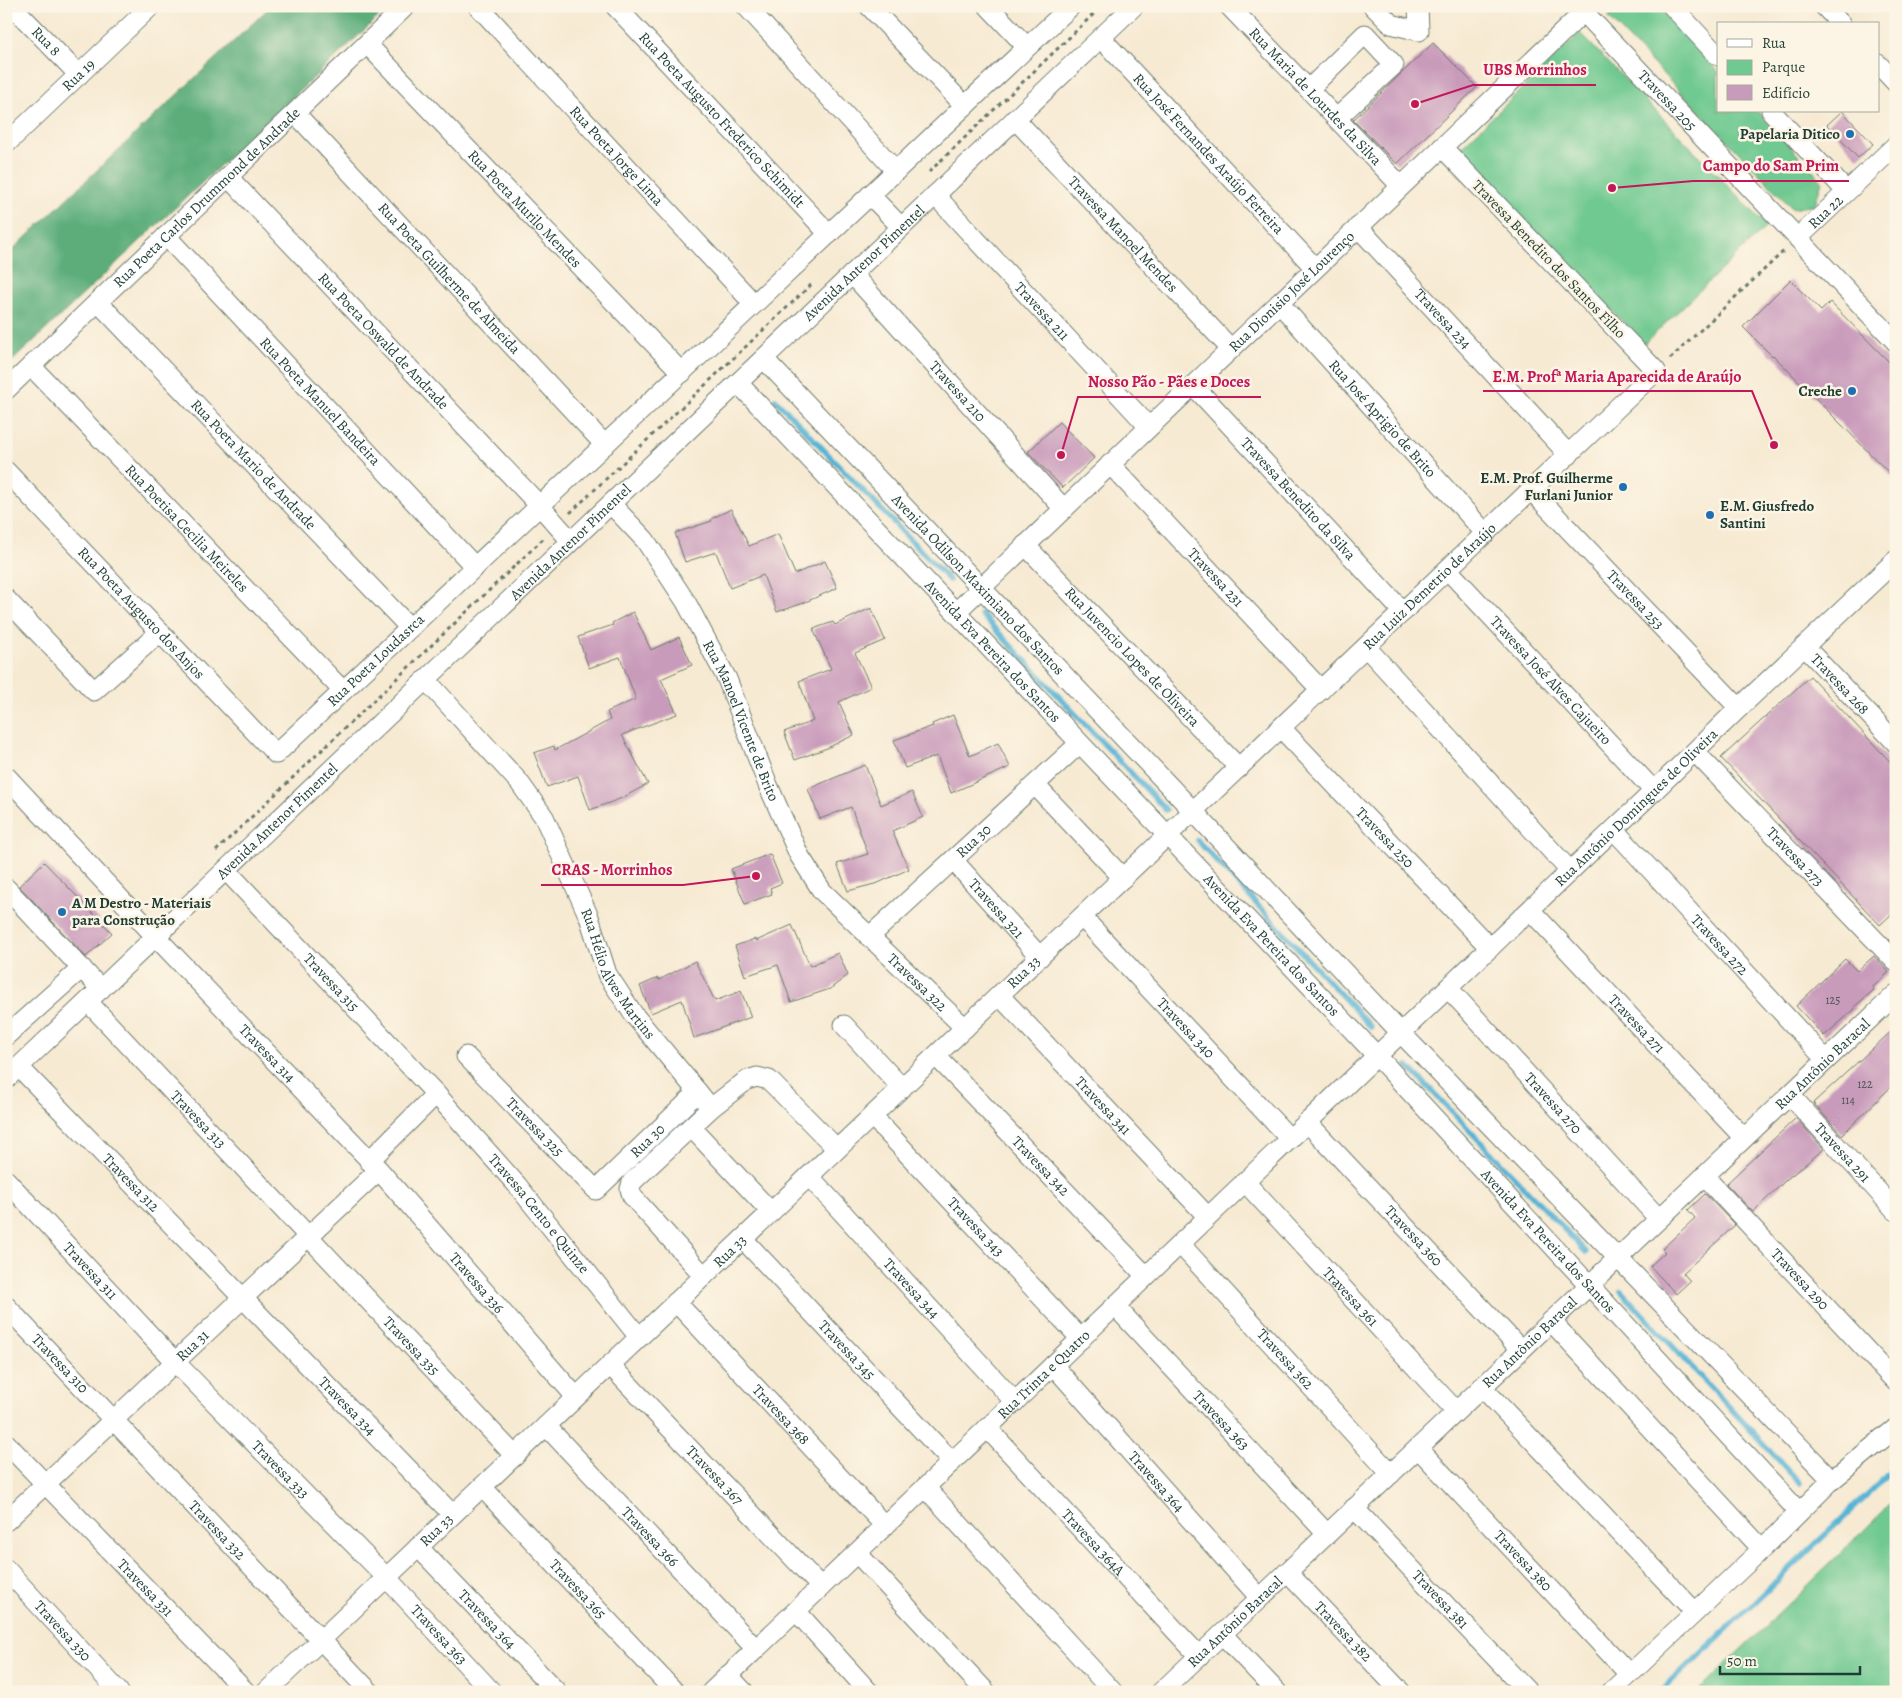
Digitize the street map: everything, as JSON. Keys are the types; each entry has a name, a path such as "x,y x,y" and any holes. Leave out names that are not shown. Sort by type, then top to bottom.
{"street":[{"name":"Rua 8","path":"12,6 79,75"},
{"name":"Rua 19","path":"6,144 151,6"},
{"name":"Rua Poeta Carlos Drummond de Andrade","path":"6,390 406,6"},
{"name":"Rua Poeta Jorge Lima","path":"478,6 754,304"},
{"name":"Rua Poeta Augusto Frederico Schimidt","path":"615,6 829,234"},
{"path":"746,6 896,171"},
{"path":"869,6 965,106"},
{"path":"988,6 1027,47"},
{"name":"Rua Poeta Loudasrca","path":"276,754 1071,6"},
{"name":"Avenida Antenor Pimentel","path":"13,1073 1134,6"},
{"name":"Rua Maria de Lourdes da Silva","path":"1229,6 1401,186"},
{"path":"1373,6 1390,24 1419,31 1418,6"},
{"path":"1672,6 1717,55"},
{"path":"1824,6 1839,22"},
{"name":"Rua Dionisio José Lourenço","path":"956,612 1584,8"},
{"name":"Travessa 205","path":"1584,8 1896,342"},
{"path":"1309,89 1365,34 1394,65 1337,118"},
{"name":"Rua José Fernandes Araújo Ferreira","path":"1101,38 1315,268"},
{"name":"Rua Poeta Murilo Mendes","path":"367,44 682,373"},
{"path":"1880,66 1896,82"},
{"path":"1772,112 1846,191"},
{"name":"Rua Poeta Guilherme de Almeida","path":"295,113 605,445"},
{"name":"Travessa Manoel Mendes","path":"1015,119 1231,349"},
{"name":"Travessa Benedito dos Santos Filho","path":"1442,146 1656,372"},
{"name":"Rua 22","path":"1798,238 1846,191 1893,152"},
{"name":"Rua Poeta Oswald de Andrade","path":"228,177 540,506 571,542"},
{"path":"870,195 901,228"},
{"name":"Travessa 211","path":"935,196 1149,428"},
{"name":"Travessa 234","path":"1358,227 1569,455"},
{"name":"Rua Poeta Manuel Bandeira","path":"166,236 475,567"},
{"name":"Travessa 210","path":"852,274 1064,509"},
{"name":"Rua Poeta Mario de Andrade","path":"98,302 410,628"},
{"name":"Rua José Aprigio de Brito","path":"1279,303 1486,534"},
{"name":"Avenida Odilson Maximiano dos Santos","path":"764,358 1193,811"},
{"name":"Rua Poetisa Cecilia Meireles","path":"31,366 343,691"},
{"name":"Rua Luiz Demetrio de Araújo","path":"1193,811 1656,372"},
{"name":"Avenida Eva Pereira dos Santos","path":"738,383 1377,1056 1799,1512"},
{"name":"Travessa Benedito da Silva","path":"1193,385 1403,612"},
{"name":"Travessa 231","path":"1110,464 1321,690"},
{"name":"Rua Poeta Augusto dos Anjos","path":"6,471 276,754"},
{"name":"Travessa 253","path":"1532,490 1739,708"},
{"name":"Rua Manoel Vicente de Brito","path":"611,504 645,540 686,602 727,679 768,785 799,855 822,891 869,936"},
{"name":"Rua Juvencio Lopes de Oliveira","path":"1025,545 1239,768"},
{"name":"Travessa José Alves Cajueiro","path":"1448,570 1654,791"},
{"name":"Rua Antônio Domingues de Oliveira","path":"1377,1056 1739,708 1806,646 1892,572"},
{"path":"6,599 94,691 160,632"},
{"name":"Travessa 268","path":"1806,646 1896,743"},
{"path":"1366,647 1570,871"},
{"name":"Rua Hélio Alves Martins","path":"426,680 519,782 544,817 589,917 607,974 634,1015 711,1108"},
{"name":"Travessa 250","path":"1282,728 1490,948"},
{"name":"Rua 30","path":"869,936 1079,744"},
{"name":"Travessa 273","path":"1695,752 1896,962"},
{"name":"Travessa 314","path":"6,776 156,937 374,1165"},
{"path":"1035,784 1123,878"},
{"path":"1193,811 1401,1033 1832,1480"},
{"name":"Rua 33","path":"266,1692 1193,811"},
{"name":"Travessa 272","path":"1614,830 1826,1060"},
{"name":"Travessa 321","path":"953,860 1040,957"},
{"name":"Travessa 315","path":"226,870 436,1094"},
{"name":"Travessa 313","path":"6,888 82,968 95,995 309,1236"},
{"name":"Travessa 271","path":"1530,910 1744,1138"},
{"name":"Travessa 340","path":"1082,917 1290,1139"},
{"name":"Travessa 322","path":"869,936 965,1028"},
{"path":"8,1031 82,968"},
{"name":"Travessa 270","path":"1448,988 1659,1219"},
{"name":"Rua Antônio Baracal","path":"1161,1692 1896,994"},
{"name":"Travessa 341","path":"999,996 1208,1217"},
{"path":"844,1025 902,1088"},
{"name":"Travessa 342","path":"936,1056 1146,1276"},
{"name":"Rua Trinta e Quatro","path":"711,1692 1377,1056"},
{"name":"Travessa 325","path":"470,1059 596,1190"},
{"name":"Travessa 312","path":"13,1073 243,1299"},
{"path":"704,1276 632,1196 630,1188 632,1182 711,1108 746,1080 757,1077 769,1080 837,1149"},
{"name":"Rua 30","path":"596,1190 698,1092"},
{"name":"Rua 31","path":"6,1521 309,1236 436,1094"},
{"name":"Travessa Cento e Quinze","path":"436,1094 518,1185 639,1337"},
{"name":"Travessa 291","path":"1790,1094 1896,1211"},
{"name":"Travessa 343","path":"872,1116 1081,1339"},
{"name":"Travessa 360","path":"1308,1122 1521,1350"},
{"path":"691,1127 771,1212"},
{"name":"Travessa 336","path":"374,1165 576,1397"},
{"name":"Travessa 344","path":"809,1176 1015,1402"},
{"name":"Travessa 290","path":"1704,1176 1896,1382"},
{"name":"Travessa 311","path":"6,1180 175,1362"},
{"name":"Travessa 361","path":"1245,1182 1456,1411"},
{"name":"Travessa 335","path":"309,1236 515,1456"},
{"name":"Travessa 345","path":"743,1239 952,1462"},
{"name":"Travessa 362","path":"1180,1244 1391,1474"},
{"name":"Travessa 334","path":"243,1299 452,1514"},
{"name":"Travessa 368","path":"676,1302 885,1526"},
{"name":"Travessa 310","path":"6,1306 114,1420"},
{"name":"Travessa 363","path":"1115,1306 1328,1534"},
{"path":"1551,1321 1762,1549"},
{"name":"Travessa 333","path":"175,1362 386,1577"},
{"name":"Travessa 367","path":"610,1365 821,1587"},
{"name":"Travessa 364","path":"1053,1365 1260,1598"},
{"path":"1482,1387 1695,1612"},
{"name":"Travessa 332","path":"114,1420 320,1640"},
{"name":"Travessa 366","path":"546,1426 756,1649"},
{"name":"Travessa 364A","path":"987,1428 1199,1656"},
{"path":"1611,1692 1832,1480 1896,1428"},
{"name":"Travessa 331","path":"6,1443 246,1692"},
{"name":"Travessa 380","path":"1418,1448 1629,1674"},
{"name":"Travessa 365","path":"482,1487 675,1692"},
{"path":"925,1487 1113,1692"},
{"name":"Travessa 381","path":"1354,1508 1528,1692"},
{"name":"Travessa 364","path":"418,1547 557,1692"},
{"path":"857,1553 986,1692"},
{"name":"Travessa 330","path":"6,1569 119,1692"},
{"name":"Travessa 382","path":"1287,1572 1401,1692"},
{"name":"Travessa 363","path":"386,1577 492,1692"},
{"path":"796,1611 869,1692"},
{"path":"1222,1634 1277,1692"},
{"path":"320,1640 370,1692"},
{"path":"728,1675 744,1692"}],"path":[{"path":"1656,372 1798,238"}],"green space":[{"path":"271,6 390,6 6,367 6,256"},
{"path":"1613,6 1657,6 1717,70 1717,112 1758,112 1822,181 1815,204 1793,209 1609,18"},
{"path":"1580,33 1767,226 1644,344 1457,151"},
{"path":"1896,1499 1896,1692 1697,1692"}],"building":[{"path":"1433,43 1477,87 1397,164 1353,120"},
{"name":"Papelaria Ditico","path":"1843,112 1873,144 1858,158 1827,125"},
{"name":"Creche","path":"1790,280 1821,311 1830,302 1896,369 1896,480 1743,327"},
{"path":"1059,422 1094,458 1063,488 1028,452"},
{"path":"731,509 749,546 778,534 795,574 825,561 837,588 777,612 763,575 730,588 716,552 685,562 675,533 712,521 711,519"},
{"path":"871,608 885,640 855,653 871,687 839,702 854,735 795,760 784,732 813,721 799,681 831,669 813,629 833,622 835,625"},
{"path":"633,612 651,650 679,637 692,665 661,679 677,714 622,735 648,784 622,798 590,810 578,776 547,787 534,753 554,746 555,750 610,720 607,712 636,699 620,657 589,668 578,637 613,625 612,623"},
{"path":"1810,676 1896,768 1896,910 1880,925 1721,758"},
{"path":"953,715 970,756 998,743 1010,767 951,793 937,756 905,768 894,740 933,726 932,724"},
{"path":"865,765 881,805 912,792 923,817 892,831 909,869 878,883 848,891 837,864 868,854 851,807 820,819 808,789"},
{"path":"770,854 782,883 770,888 772,894 745,904 731,869"},
{"name":"A M Destro - Materiais para Construção","path":"44,862 112,933 86,957 19,886"},
{"path":"792,925 810,966 838,953 848,975 830,989 791,1002 778,965 745,976 735,946 755,939 756,941"},
{"path":"1874,956 1889,972 1872,988 1874,990 1854,1007 1855,1009 1824,1036 1796,1006 1845,959 1857,971"},
{"path":"695,961 715,1001 741,991 751,1017 694,1038 682,1000 651,1013 640,986 658,978 659,980"},
{"path":"1896,1027 1896,1082 1842,1135 1813,1103"},
{"path":"1796,1118 1824,1149 1787,1179 1753,1212 1726,1184"},
{"path":"1705,1194 1735,1225 1683,1273 1690,1281 1676,1294 1650,1266 1665,1252 1662,1249 1695,1218 1688,1210"}],"waterway":[{"path":"775,399 949,580"},
{"path":"981,614 1166,810"},
{"path":"1197,840 1371,1027"},
{"path":"1408,1066 1586,1252"},
{"path":"1621,1291 1800,1483"},
{"path":"1661,1692 1896,1467"}],"place":[{"name":"UBS Morrinhos","path":"1415,104"},
{"name":"Papelaria Ditico","path":"1850,134"},
{"name":"Campo do Sam Prim","path":"1612,188"},
{"name":"Creche","path":"1852,391"},
{"name":"E.M. Profª Maria Aparecida de Araújo","path":"1774,445"},
{"name":"Nosso Pão - Pães e Doces","path":"1061,455"},
{"name":"E.M. Prof. Guilherme Furlani Junior","path":"1623,487"},
{"name":"E.M. Giusfredo Santini","path":"1710,515"},
{"name":"CRAS - Morrinhos","path":"756,876"},
{"name":"A M Destro - Materiais para Construção","path":"62,912"}]}
